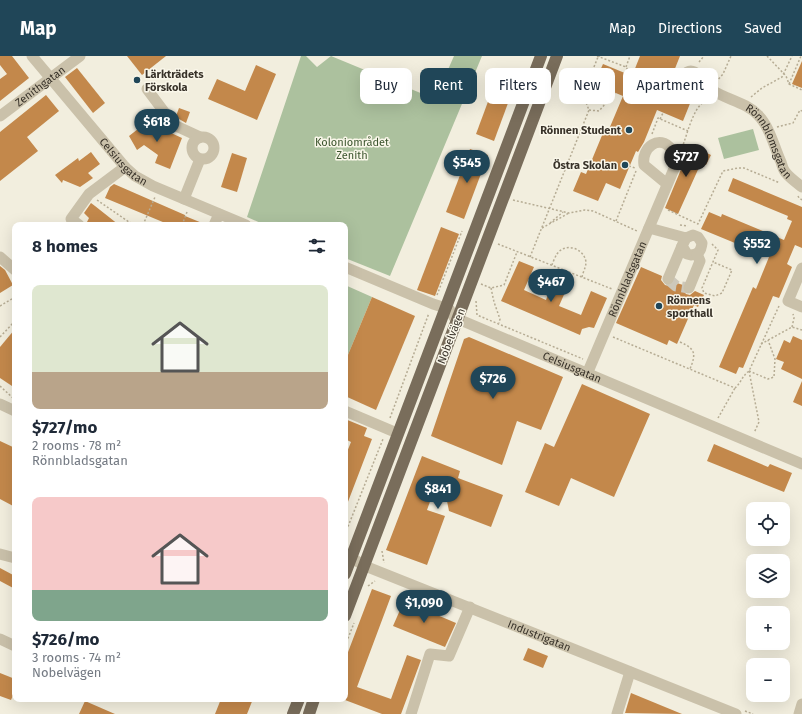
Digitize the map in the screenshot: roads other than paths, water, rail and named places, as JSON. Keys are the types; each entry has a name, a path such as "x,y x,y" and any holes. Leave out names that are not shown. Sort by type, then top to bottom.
{"main road":[{"name":"Nobelvägen","path":"348,555 397,433 540,56"},
{"name":"Nobelvägen","path":"348,608 557,56"},
{"path":"293,714 298,702"},
{"path":"309,714 313,702"}],"street":[{"name":"Celsiusgatan","path":"32,56 125,167 143,181 239,222"},
{"name":"Zenithgatan","path":"0,116 80,56"},
{"path":"146,90 174,125 200,137 211,140 214,150 213,154 207,159 200,159 194,155 192,148 194,141 200,137"},
{"name":"Rönnblomsgatan","path":"718,95 746,105 764,122 786,173 800,191"},
{"name":"Rönnbladsgatan","path":"588,374 676,164 671,149 665,144 658,143 650,145 645,151 643,158 644,165 667,184"},
{"path":"188,200 200,159"},
{"path":"73,222 89,194 125,167"},
{"path":"215,222 219,214"},
{"path":"647,231 684,242"},
{"path":"668,279 684,242 693,235 698,237 702,243 701,250 697,254 687,254 684,242"},
{"path":"689,288 700,261 697,254"},
{"path":"0,257 12,267"},
{"name":"Celsiusgatan","path":"348,268 426,301 445,307 458,319 802,464"},
{"path":"802,268 788,301 802,307"},
{"path":"0,404 12,410"},
{"path":"348,412 397,433"},
{"path":"0,554 12,557"},
{"name":"Industrigatan","path":"348,555 365,566 736,714"},
{"path":"411,714 430,654 449,656 470,607"},
{"path":"0,639 12,645"},
{"path":"617,714 630,672"},
{"path":"799,714 802,704"}],"tunnel":[{"path":"668,279 676,286 689,288"}],"place":[{"name":"Lärkträdets Förskola","path":"137,80"},
{"name":"Rönnen Student","path":"629,130"},
{"name":"Östra Skolan","path":"625,165"},
{"name":"Rönnens sporthall","path":"659,306"}],"park label":[{"name":"Koloniområdet Zenith","path":"352,148"}]}
